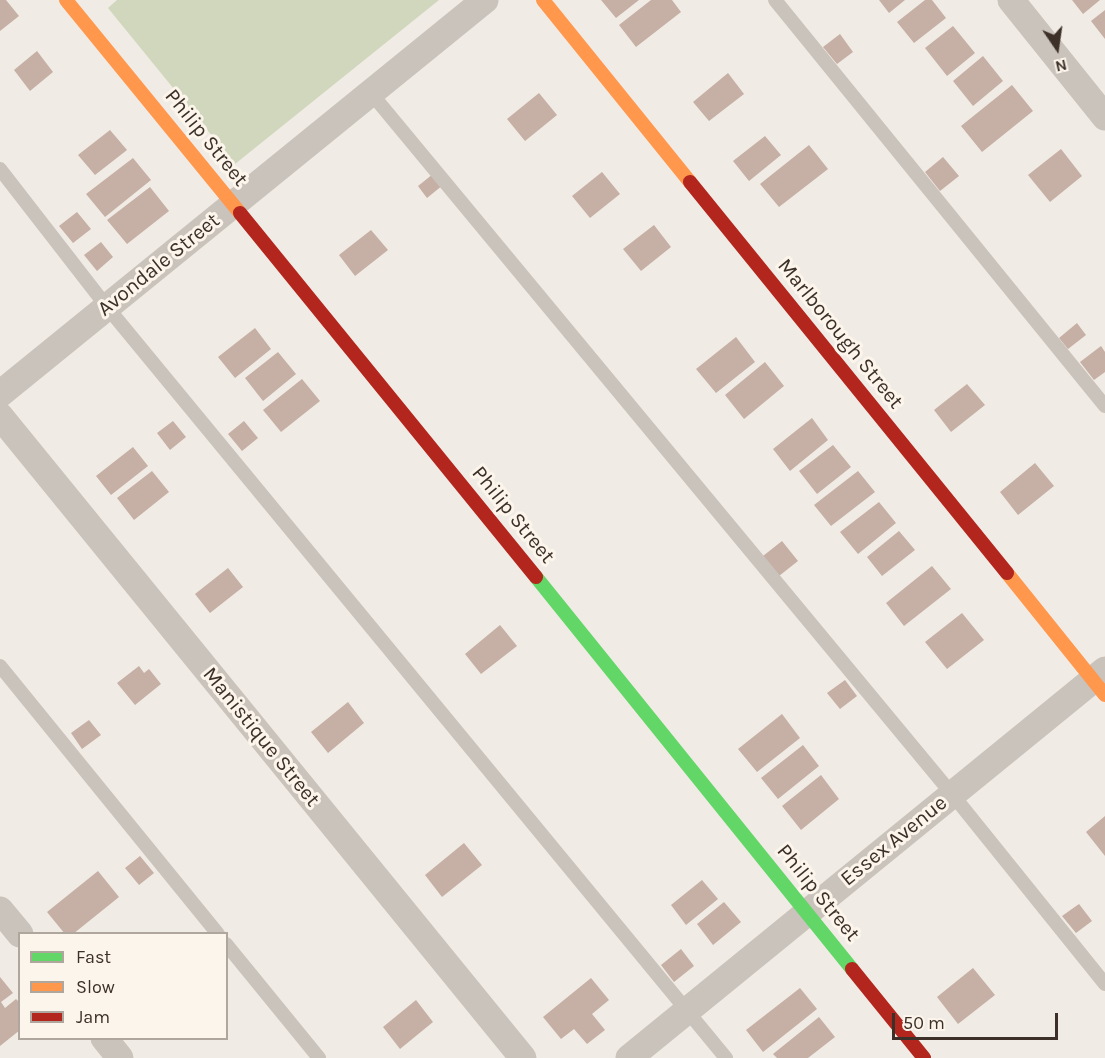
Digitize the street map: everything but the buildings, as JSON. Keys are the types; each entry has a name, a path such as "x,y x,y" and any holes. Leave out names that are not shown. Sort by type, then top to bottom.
{"street":[{"name":"Philip Street","path":"66,0 924,1058"},
{"name":"Avondale Street","path":"0,394 485,0"},
{"name":"Marlborough Street","path":"543,0 1101,682"},
{"path":"1011,0 1105,117"},
{"name":"Manistique Street","path":"0,416 523,1058"},
{"name":"Essex Avenue","path":"629,1058 952,794 1101,682"},
{"path":"0,910 18,932"},
{"path":"106,1040 120,1058"}],"lane":[{"path":"776,0 1105,406"},
{"path":"371,93 952,794 1105,984"},
{"path":"0,169 107,307 726,1058"},
{"path":"0,666 217,932"},
{"path":"228,946 319,1058"}],"green space":[{"path":"117,0 439,0 235,164 108,8"}],"traffic: fast":[{"path":"536,577 852,969"}],"traffic: slow":[{"path":"66,0 240,213"},
{"path":"543,0 690,182"},
{"path":"1007,573 1105,695"}],"traffic: jam":[{"path":"690,182 1007,573"},
{"path":"240,213 536,577"},
{"path":"852,969 924,1058"}]}
